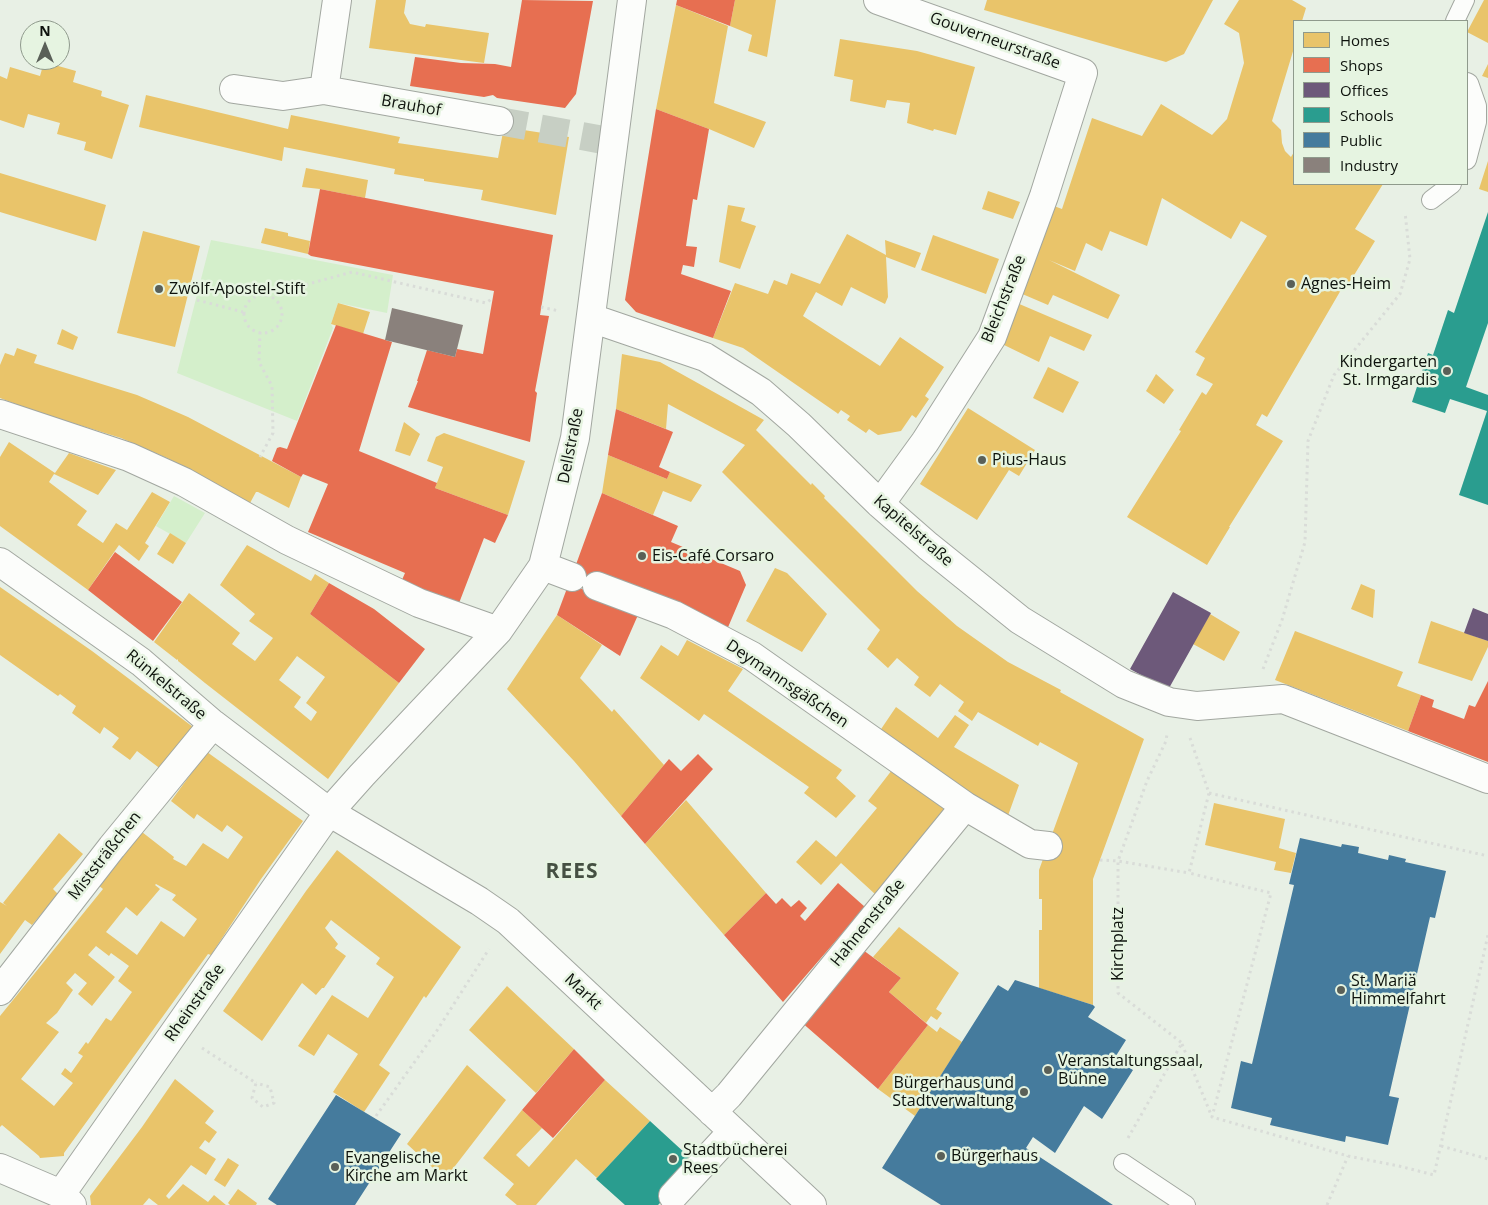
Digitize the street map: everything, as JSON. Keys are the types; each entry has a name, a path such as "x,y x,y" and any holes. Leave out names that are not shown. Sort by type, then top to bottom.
{"street":[{"path":"324,90 338,0"},
{"name":"Dellstraße","path":"330,812 362,775 498,632 543,566 575,438 632,0"},
{"name":"Gouverneurstraße","path":"878,0 1083,73"},
{"name":"Bleichstraße","path":"880,504 925,442 992,337 1044,196 1083,73"},
{"name":"Brauhof","path":"234,89 283,96 324,90 499,121"},
{"name":"Kapitelstraße","path":"591,318 705,357 761,392 800,424 880,504 928,546 1020,620 1124,684 1173,702 1197,706 1252,700"},
{"path":"2,419 129,457 184,482 287,540 419,603 498,632"},
{"name":"Rünkelstraße","path":"0,562 141,662 212,724 330,812"},
{"name":"Deymannsgäßchen","path":"543,566 674,615 752,656 965,806"},
{"path":"1252,700 1283,699 1488,779"},
{"name":"Miststräßchen","path":"0,991 112,847 212,724"},
{"path":"965,806 1030,844 1048,846"},
{"name":"Hahnenstraße","path":"712,1112 729,1095 965,806"},
{"name":"Markt","path":"330,812 479,901 508,921 812,1205"},
{"name":"Rheinstraße","path":"66,1199 176,1031 330,812"},
{"path":"667,1201 732,1132"},
{"path":"0,1168 66,1199"}],"lane":[{"path":"1455,20 1465,0"},
{"path":"1468,83 1488,93"},
{"path":"1468,83 1477,106 1477,122 1468,156"},
{"path":"1431,200 1451,185"},
{"path":"1123,1163 1186,1205"}],"path":[{"path":"1252,700 1282,620 1304,542 1308,441 1334,375 1400,294 1410,259 1405,206"},
{"path":"268,295 278,302 282,314 280,320 273,330 267,332 254,331 244,318 244,312 249,300 261,294 268,295 352,272 486,303 493,298"},
{"path":"197,300 244,312"},
{"path":"260,332 259,362 272,386 273,434 260,457"},
{"path":"1173,702 1209,792 1189,873"},
{"name":"Kirchplatz","path":"1173,702 1166,741 1147,781 1118,861 1118,994 1182,1043"},
{"path":"1209,792 1488,856"},
{"path":"1100,860 1118,861 1189,873 1271,893 1212,1116"},
{"path":"376,1116 436,1032 508,921"},
{"path":"1212,1116 1348,1156 1434,1175 1488,935"},
{"path":"176,1031 256,1083 270,1087 274,1104 263,1107 252,1098 256,1083"},
{"path":"1182,1043 1212,1116"},
{"path":"1123,1163 1128,1137 1182,1043"},
{"path":"1441,1146 1488,1159"},
{"path":"1327,1205 1348,1156"}],"green space":[{"path":"211,240 393,275 387,313 338,303 331,324 333,328 297,421 177,373"},
{"path":"174,496 205,513 186,543 156,526"}],"building: Homes":[{"path":"376,0 406,0 404,13 410,24 425,27 426,24 489,33 484,63 369,48"},
{"path":"735,0 776,0 767,57 748,51 752,35 730,26"},
{"path":"987,0 1213,0 1184,54 1166,62 984,10"},
{"path":"1239,0 1292,0 1306,8 1302,20 1293,20 1293,51 1272,121 1281,130 1285,151 1291,157 1293,154 1293,185 1382,185 1355,229 1375,241 1348,285 1345,283 1267,417 1262,414 1256,425 1283,441 1207,565 1127,517 1181,431 1179,430 1202,392 1206,395 1213,384 1196,375 1205,358 1195,352 1267,236 1241,221 1231,239 1162,198 1147,246 1110,231 1102,251 1086,243 1075,271 1049,260 1120,295 1108,319 1053,295 1048,305 1020,293 1054,206 1062,209 1092,118 1142,136 1161,104 1212,135 1227,119 1244,63 1239,33 1224,24"},
{"path":"1484,0 1488,0 1488,43 1468,33"},
{"path":"676,5 728,26 714,103 766,122 754,148 656,109"},
{"path":"840,39 917,51 975,67 956,135 934,129 933,131 907,123 910,103 887,100 885,108 850,101 853,80 834,76"},
{"path":"1488,64 1488,78 1482,76"},
{"path":"10,67 40,76 42,70 70,69 76,71 73,82 102,91 101,96 129,105 112,159 84,150 86,142 57,134 60,123 28,114 24,128 0,120 0,76 7,79"},
{"path":"146,95 288,129 291,115 400,137 398,143 498,158 504,127 569,137 556,215 481,200 483,190 424,181 424,179 394,174 395,169 284,147 282,161 139,127"},
{"path":"1488,161 1488,192 1479,189"},
{"path":"306,168 368,180 365,198 302,187"},
{"path":"0,173 106,205 96,241 0,212"},
{"path":"988,191 1020,202 1013,219 982,209"},
{"path":"728,205 745,208 741,221 756,226 740,269 719,262"},
{"path":"265,228 288,233 288,236 310,241 308,254 261,243"},
{"name":"Zwölf-Apostel-Stift","path":"143,231 200,246 175,347 117,333"},
{"path":"847,234 886,255 885,240 921,253 915,268 886,257 888,297 885,304 851,287 842,306 816,292 803,316 880,366 900,337 944,367 925,396 929,399 916,418 912,415 901,431 878,435 869,429 866,433 847,420 850,416 841,410 838,414 743,348 713,338 735,283 768,294 774,280 787,285 791,273 820,284"},
{"path":"933,235 999,259 986,294 921,270"},
{"path":"338,303 370,312 363,334 331,324"},
{"path":"1017,303 1092,335 1084,351 1050,336 1039,362 1002,344"},
{"path":"62,329 78,337 73,350 57,344"},
{"path":"17,348 37,355 34,363 137,395 188,417 301,477 289,508 258,492 256,492 250,503 167,458 121,438 34,411 0,398 0,365 5,353 14,356"},
{"path":"622,354 660,362 764,420 756,430 811,485 812,483 825,496 824,498 917,591 957,626 1008,662 1061,690 1060,692 1144,739 1093,879 1093,1005 1039,988 1039,930 1042,930 1042,899 1039,899 1039,870 1078,763 1040,742 1038,746 978,712 972,721 958,711 964,702 940,684 930,697 914,685 919,677 897,658 888,668 867,649 880,630 722,472 745,445 668,404 666,429 616,409"},
{"path":"1048,367 1079,382 1063,413 1033,398"},
{"path":"1156,374 1174,390 1164,404 1146,391"},
{"name":"Pius-Haus","path":"968,408 1035,450 1019,476 1009,470 977,520 920,484"},
{"path":"404,422 420,434 410,456 395,451"},
{"path":"444,433 525,461 508,515 435,488 443,467 427,461 436,437"},
{"path":"9,442 55,473 69,453 116,470 98,495 54,474 49,482 87,511 77,525 103,543 116,523 127,530 152,492 170,502 145,543 149,546 139,561 119,545 88,590 0,526 0,457"},
{"path":"608,455 667,479 670,472 702,485 691,502 663,491 653,515 602,493"},
{"path":"170,533 186,543 173,564 157,554"},
{"path":"247,545 311,581 315,574 329,583 310,614 399,683 328,779 154,642 189,593 240,633 232,644 255,661 273,638 249,621 255,614 220,585","holes":["297,656 325,677 306,703 317,712 311,721 294,707 301,697 279,680"]},
{"path":"775,568 787,573 827,614 802,652 746,621"},
{"path":"1361,584 1375,590 1373,618 1351,609"},
{"path":"0,587 92,651 193,727 162,770 137,751 130,760 112,747 119,738 104,727 100,734 72,713 76,706 60,694 58,696 0,655"},
{"path":"1210,614 1240,632 1224,661 1193,644"},
{"path":"557,615 602,645 580,678 612,712 614,709 664,765 621,816 574,761 507,689"},
{"path":"1431,621 1488,641 1488,647 1472,681 1418,663"},
{"path":"1295,631 1403,672 1397,686 1421,695 1408,731 1275,680"},
{"path":"687,640 743,669 728,691 842,770 836,778 856,796 836,818 804,793 809,787 704,714 699,721 640,678 661,645 678,656"},
{"path":"896,707 938,738 955,715 969,725 954,747 1019,785 1005,824 875,738"},
{"path":"207,752 303,821 261,879 211,955 208,954 64,1153 64,1156 40,1158 2,1125 0,1127 0,1016 103,889 98,885 142,832 174,857 173,859 186,866 203,843 228,859 243,837 227,825 222,832 197,814 194,819 171,801","holes":["156,884 176,895 172,900 197,919 184,937 161,921 137,955 106,932 126,907 137,916 160,889","96,946 109,956 111,953 129,966 118,981 132,992 111,1021 106,1018 88,1044 86,1042 78,1053 83,1056 71,1073 65,1068 61,1074 73,1083 54,1106 21,1079 59,1032 46,1023 57,1013 73,990 66,983 75,973 87,983 78,994 92,1006 115,977 88,955"]},
{"path":"892,770 946,809 875,894 841,863 821,885 796,862 816,840 836,857 877,808 868,801"},
{"path":"686,800 766,893 724,935 645,844"},
{"path":"1214,803 1285,819 1279,848 1296,853 1291,873 1274,870 1276,862 1205,845"},
{"path":"59,833 83,854 53,889 58,894 32,925 25,920 0,954 0,902 7,906 3,903"},
{"path":"337,850 461,947 426,998 424,996 379,1065 390,1073 364,1112 333,1092 358,1054 328,1034 314,1056 298,1046 332,995 368,1018 394,977 376,964 380,958 331,920 325,928 338,944 335,948 346,956 324,988 316,995 302,983 262,1041 223,1011 306,891"},
{"path":"899,927 959,973 936,1009 942,1013 937,1020 931,1016 926,1023 889,992 901,978 873,957"},
{"path":"507,986 574,1049 536,1093 469,1030"},
{"path":"928,1025 937,1032 940,1027 962,1042 915,1116 878,1089"},
{"path":"467,1065 506,1100 445,1179 407,1144"},
{"path":"175,1079 214,1111 205,1123 217,1132 209,1143 205,1140 199,1148 216,1159 206,1175 191,1165 166,1196 169,1199 183,1184 208,1202 214,1195 226,1205 158,1205 149,1198 143,1205 91,1205 90,1196 142,1127"},
{"path":"605,1080 650,1121 597,1178 576,1159 536,1205 517,1205 505,1195 514,1184 483,1158 522,1110 542,1128 516,1155 529,1167"},
{"path":"228,1158 239,1165 225,1187 214,1180"},
{"path":"238,1189 257,1203 256,1205 230,1205 228,1203"}],"building: Shops":[{"path":"522,0 593,1 576,94 565,108 497,98 493,95 484,97 410,86 415,57 511,67"},
{"path":"677,0 735,0 730,26 676,5"},
{"path":"656,109 709,129 697,200 693,199 686,246 697,247 694,267 683,265 681,274 731,291 713,338 636,312 625,300"},
{"path":"320,189 553,235 540,315 549,316 535,391 537,393 530,442 408,407 427,350 455,357 457,349 483,354 494,291 311,256 308,254"},
{"path":"336,325 392,342 359,451 437,483 435,488 508,515 495,543 484,538 456,611 398,589 405,573 308,532 328,484 303,474 301,477 272,461 277,448 287,449"},
{"path":"616,409 673,432 659,467 670,472 667,479 608,455"},
{"name":"Eis-Café Corsaro","path":"602,493 678,526 671,542 740,571 746,585 726,632 574,570"},
{"path":"115,552 182,602 153,641 88,590"},
{"path":"329,583 374,609 425,649 399,683 310,614"},
{"path":"569,583 638,615 620,656 557,615"},
{"path":"1488,681 1488,762 1408,731 1421,695 1434,700 1432,707 1464,719 1469,705 1475,707"},
{"path":"698,754 713,769 645,844 621,816 669,759 681,771"},
{"path":"838,883 865,907 783,1002 724,935 766,893 776,904 782,898 791,907 799,900 807,908 800,916 805,921"},
{"path":"863,950 901,978 889,992 928,1025 878,1089 800,1021"},
{"path":"574,1049 605,1080 553,1138 522,1110"}],"building: Offices":[{"path":"1173,592 1211,613 1168,690 1130,669"},
{"path":"1473,608 1488,614 1488,641 1464,633"}],"building: Schools":[{"name":"Kindergarten St. Irmgardis","path":"1488,212 1488,323 1466,387 1488,395 1488,505 1459,495 1487,411 1450,399 1445,413 1412,402 1428,353 1433,355 1448,310 1454,313"},
{"path":"650,1121 698,1165 658,1205 625,1205 596,1179"}],"building: Public":[{"name":"St. Mariä Himmelfahrt","path":"1300,838 1341,847 1342,844 1359,847 1358,853 1388,860 1389,855 1406,859 1405,862 1446,871 1435,918 1430,917 1389,1096 1399,1098 1388,1145 1346,1136 1345,1142 1270,1125 1272,1118 1231,1108 1241,1061 1252,1064 1294,885 1289,884"},
{"name":"Bürgerhaus und Stadtverwaltung","path":"1015,980 1093,1005 1095,1007 1088,1017 1126,1040 1114,1059 1133,1070 1102,1119 1084,1106 1055,1153 1033,1137 1026,1148 1113,1205 941,1205 882,1168 998,985 1008,991"},
{"name":"Evangelische Kirche am Markt","path":"336,1095 401,1134 355,1205 277,1205 268,1199"}],"building: Industry":[{"path":"392,308 463,325 455,357 385,340"}],"tunnel":[{"path":"499,121 614,142"}],"place":[{"name":"Agnes-Heim","path":"1291,284"},
{"name":"Zwölf-Apostel-Stift","path":"159,289"},
{"name":"Kindergarten St. Irmgardis","path":"1447,371"},
{"name":"Pius-Haus","path":"982,460"},
{"name":"Eis-Café Corsaro","path":"642,556"},
{"name":"St. Mariä Himmelfahrt","path":"1341,990"},
{"name":"Veranstaltungssaal, Bühne","path":"1048,1070"},
{"name":"Bürgerhaus und Stadtverwaltung","path":"1024,1092"},
{"name":"Bürgerhaus","path":"941,1156"},
{"name":"Stadtbücherei Rees","path":"673,1159"},
{"name":"Evangelische Kirche am Markt","path":"335,1167"}],"district":[{"name":"REES","path":"572,872"}]}
